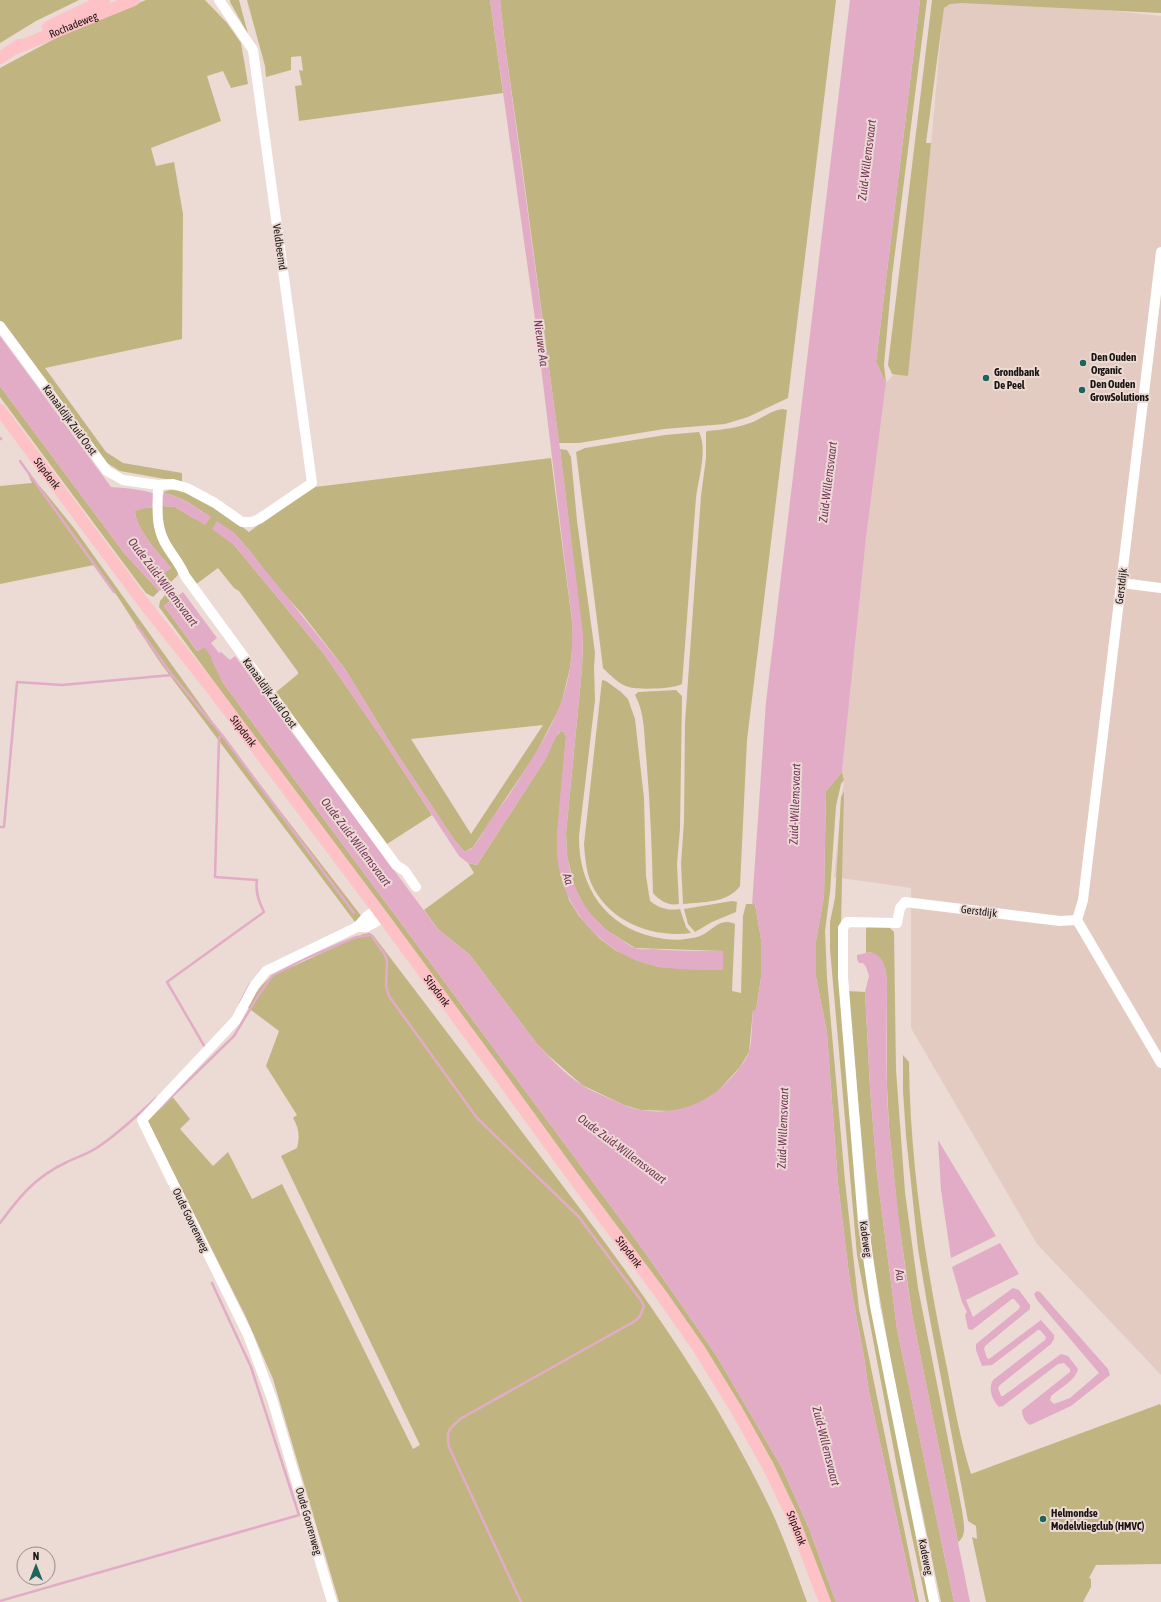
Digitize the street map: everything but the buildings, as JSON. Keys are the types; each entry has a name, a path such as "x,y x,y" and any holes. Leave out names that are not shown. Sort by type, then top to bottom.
{"main road":[{"name":"Rochadeweg","path":"0,58 34,34 104,0"},
{"name":"Rochadeweg","path":"14,49 134,0"},
{"name":"Stipdonk","path":"0,410 146,606 212,689 380,914 568,1171 660,1293 699,1349 736,1409 768,1466 792,1516 824,1602"}],"street":[{"name":"Veldbeemd","path":"219,0 253,50 312,483"},
{"name":"Veldbeemd","path":"227,0 231,18"},
{"name":"Gerstdijk","path":"897,923 900,908 905,902 1060,921 1077,920 1083,900 1161,252"},
{"name":"Kanaaldijk Zuid Oost","path":"0,326 107,471 123,480 158,485 173,484 187,488 215,503 242,522 252,522 259,519 312,483"},
{"name":"Kanaaldijk Zuid Oost","path":"158,485 158,520 163,540 181,566 185,576 396,865 405,871 416,887"},
{"path":"1122,583 1161,588"},
{"name":"Oude Goorenweg","path":"332,1602 272,1399 248,1335 142,1120 236,1020 254,986 266,971 357,927 366,927 380,914"},
{"path":"1077,920 1161,1063"},
{"name":"Kadeweg","path":"897,923 847,922 843,928 843,977 863,1222 876,1306 934,1602"}],"shaded area":[{"path":"0,0 79,0 36,21 0,43"},
{"path":"146,0 205,0 227,23 241,43 248,84 231,88 223,71 207,76 221,121 151,148 156,166 174,162 183,214 182,339 45,368 106,452 123,463 182,473 182,482 120,471 104,461 0,322 0,68 73,29"},
{"path":"230,0 239,0 248,34 230,2"},
{"path":"247,0 490,0 503,93 299,121 295,86 302,85 299,70 303,71 301,56 291,57 291,70 266,77 265,66"},
{"path":"500,0 836,0 788,398 748,417 725,424 664,429 579,443 559,443"},
{"path":"920,0 927,0 892,276 884,365 886,383 876,362"},
{"path":"932,0 1161,0 1161,13 962,3 950,4 944,8 926,143 931,143 908,376 892,374 888,365"},
{"path":"944,0 1011,0 1161,16 1161,1375 1037,1244 911,1028 911,888 834,877 844,780 842,772 866,538 886,383 907,358 932,134"},
{"path":"0,386 124,553 159,591 153,597 146,593 139,584 0,397"},
{"path":"782,409 787,410 747,740 740,886 735,892 722,899 683,904 681,864 684,821 685,723 701,496 706,458 706,433 707,431 745,425 773,411"},
{"path":"699,432 702,439 703,456 696,498 682,684 672,687 656,688 629,687 612,677 603,668 576,452 585,448 665,435"},
{"path":"560,449 567,450 571,457 577,521 595,653 595,700 579,836 583,871 589,887 608,914 621,924 637,932 654,937 673,940 694,938 705,934 720,923 729,922 735,924 732,991 741,993 743,916 746,904 755,904 761,939 761,978 756,1010 753,1010 749,1052 740,1067 717,1092 701,1102 685,1109 671,1111 641,1110 624,1105 582,1085 537,1044 470,955 438,929 424,910 474,873 468,863 477,865 545,760 556,736 561,731 564,732 566,737 557,840 569,900 579,916 599,938 615,950 636,960 659,967 723,970 723,951 635,948 606,930 587,911 575,888 567,856 566,833 582,669 583,640"},
{"path":"551,458 572,621 573,642 570,668 561,705 535,755 473,847 465,852 455,841 392,746 345,669 303,615 276,585 233,532 226,538 235,546 324,654 432,815 387,844 275,693 298,674 298,672 239,591 234,588 218,568 195,585 171,545 162,525 162,504 163,506 175,507 195,519 211,518 189,503 164,492 173,490 184,492 196,497 208,503 249,532 307,488","holes":["543,725 471,834 411,739"]},
{"path":"28,474 74,528 227,742 362,917 355,922 162,665 121,602 94,565 0,584 0,486 32,483"},
{"path":"153,507 155,531 161,544 178,571 178,575 169,584 164,573 171,568 143,533 136,518 136,509"},
{"path":"165,595 170,601 164,606 197,651 205,647 213,658 212,659 223,683 644,1251 716,1355 782,1468 808,1526 836,1602 827,1602 751,1428 390,920 159,607 160,601"},
{"path":"602,680 606,681 628,699 635,719 644,798 646,876 650,901 664,908 672,910 680,909 686,927 691,933 661,933 647,930 620,917 599,897 589,878 584,844"},
{"path":"676,690 682,696 680,829 677,864 679,904 671,904 664,902 653,893 650,807 644,732 641,709 635,695 638,692"},
{"path":"842,772 844,780 841,784 836,806 830,892 825,931 827,978 845,1181 859,1309 919,1602 915,1602 869,1392 850,1282 838,1184 827,1033 816,977 816,941 824,896 826,791"},
{"path":"844,791 841,926 857,1179 934,1602 926,1602 898,1472 857,1255 830,949 830,922 835,898 841,797"},
{"path":"732,901 737,902 736,912 712,922 695,932 688,924 684,909"},
{"path":"869,925 889,927 894,932 896,1070 905,1192 918,1288 964,1523 963,1536 958,1542 912,1314 898,1216 889,1127 887,1086 887,980 885,968 871,952 866,953 866,929"},
{"path":"370,933 603,1239 694,1371 748,1464 772,1512 807,1602 339,1602 273,1379 245,1315 146,1119 171,1095 190,1119 180,1129 213,1166 228,1152 252,1199 282,1184 413,1449 420,1445 281,1156 297,1148 299,1136 297,1125 293,1118 297,1115 266,1066 279,1031 247,1007 261,986 272,976 363,934"},
{"path":"848,991 865,992 870,1088 877,1174 897,1329 954,1602 941,1602 892,1368 872,1253"},
{"path":"903,1055 909,1062 912,1139 920,1216 932,1292 955,1408 971,1474 1160,1404 1161,1406 1161,1564 1096,1565 1089,1578 1091,1579 1091,1587 1083,1602 986,1602 972,1537 977,1539 976,1526 968,1521 918,1249 906,1136 903,1091"}],"water":[{"path":"490,0 500,0 560,449 583,634 582,669 566,833 569,866 579,895 596,920 608,931 630,946 637,949 723,951 723,970 668,968 640,962 621,953 604,942 589,928 577,912 567,894 560,875 557,854 560,797 566,737 564,732 561,731 558,733 545,760 477,865 468,863 459,856 385,743 324,654 235,546 212,529 217,521 233,532 249,550 345,669 392,746 455,841 465,852 471,849 509,795 536,752 557,714 564,694 569,672 572,648 572,621 536,326"},
{"path":"850,0 920,0 876,362 886,383 866,538 842,772 826,791 824,896 816,941 816,977 827,1033 838,1184 850,1282 869,1392 915,1602 836,1602 808,1526 782,1468 716,1355 644,1251 223,683 211,659 212,658 204,647 198,652 164,606 170,601 162,590 159,591 124,553 0,386 0,336 111,487 150,492 162,496 164,493 171,495 189,503 211,517 205,525 175,507 163,506 162,504 135,511 136,518 143,533 171,568 164,573 169,584 168,585 176,597 183,592 217,638 211,643 219,653 221,652 230,660 235,656 438,929 470,955 537,1044 547,1055 558,1066 585,1087 632,1108 663,1111 685,1108 695,1104 705,1099 723,1086 738,1070 747,1057 751,1043 753,1010 756,1010 761,978 761,939 755,904 752,905 766,702"},
{"name":"Aa","path":"871,952 876,954 884,963 887,980 887,1071 889,1126 908,1290 970,1602 954,1602 897,1329 877,1174 870,1088 865,992 869,976 866,967 863,963 859,963 857,959 857,955"},
{"path":"938,1140 996,1236 951,1258 941,1190"},
{"path":"1000,1243 1019,1274 966,1300 973,1317 1013,1288 1019,1290 1030,1305 1030,1309 985,1346 984,1349 987,1358 989,1359 1041,1320 1054,1335 1054,1339 1051,1344 1000,1385 998,1388 1001,1396 1061,1354 1068,1356 1078,1369 1071,1381 1051,1396 1050,1400 1054,1404 1070,1398 1099,1373 1037,1300 1034,1294 1037,1291 1040,1292 1108,1369 1110,1375 1071,1406 1030,1425 1024,1419 1022,1410 1070,1372 1070,1369 1064,1363 1058,1364 1003,1406 999,1407 994,1401 991,1391 993,1380 1045,1340 1046,1337 1040,1330 1038,1330 992,1365 982,1366 976,1350 976,1344 1019,1309 1020,1306 1014,1299 1012,1299 972,1330 968,1329 965,1315 967,1312 962,1302 952,1267"}],"waterway":[{"path":"20,461 114,592"},
{"path":"137,626 172,675 222,735 219,738 215,877 257,880 258,897 264,912 167,982 206,1049"},
{"path":"0,827 4,827 17,682 62,685 172,675"},
{"path":"222,735 354,913"},
{"path":"159,1109 234,1036 272,976 304,959 356,937 371,935 385,955 387,961 386,986 389,996 477,1118 579,1217 640,1299 644,1306 640,1316 635,1321 460,1419 449,1431 449,1447 521,1602"},
{"path":"240,1003 250,984"},
{"path":"0,1223 14,1204 37,1181 56,1168 90,1152 106,1142 156,1098"},
{"path":"0,1601 299,1515 251,1367 212,1283"}],"place":[{"name":"Den Ouden Organic","path":"1083,363"},
{"name":"Grondbank De Peel","path":"986,378"},
{"name":"Den Ouden GrowSolutions","path":"1082,390"},
{"name":"Helmondse Modelvliegclub (HMVC)","path":"1043,1519"}],"water label":[{"name":"Zuid-Willemsvaart","path":"867,160"},
{"name":"Nieuwe Aa","path":"541,343"},
{"name":"Zuid-Willemsvaart","path":"828,482"},
{"name":"Oude Zuid-Willemsvaart","path":"163,582"},
{"name":"Zuid-Willemsvaart","path":"795,804"},
{"name":"Oude Zuid-Willemsvaart","path":"356,842"},
{"name":"Zuid-Willemsvaart","path":"783,1128"},
{"name":"Oude Zuid-Willemsvaart","path":"622,1149"},
{"name":"Zuid-Willemsvaart","path":"826,1446"}]}
